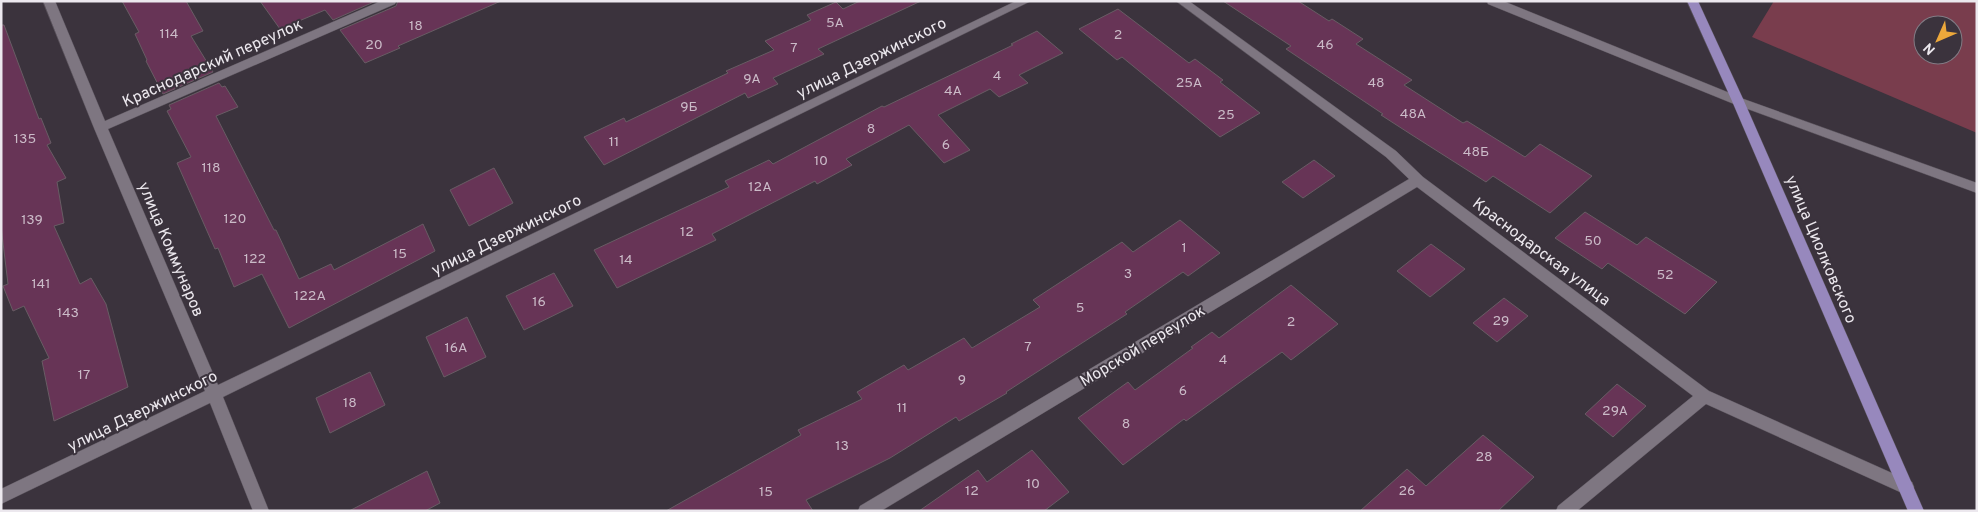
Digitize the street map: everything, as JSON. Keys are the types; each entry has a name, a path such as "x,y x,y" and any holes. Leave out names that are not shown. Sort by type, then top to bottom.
{"main road":[{"name":"улица Циолковского","path":"1692,1 1738,101 1916,511"}],"street":[{"name":"улица Коммунаров","path":"49,1 100,128 216,394 261,511"},
{"name":"Краснодарский переулок","path":"100,128 392,1"},
{"name":"улица Дзержинского","path":"1,497 1026,1"},
{"name":"Краснодарская улица","path":"1181,1 1391,154 1418,180 1704,396 1906,487"},
{"path":"1492,1 1738,101 1977,188"},
{"name":"Морской переулок","path":"866,511 1418,180"},
{"path":"1564,511 1704,396"}],"shaded area":[{"path":"1774,1 1977,1 1977,133 1752,37"}],"building":[{"path":"122,1 186,1 203,31 191,36 213,72 163,94 135,34 139,32"},
{"path":"260,1 376,1 333,20 325,10 280,29"},
{"path":"398,1 501,1 398,46 400,48 365,63 340,30 396,6"},
{"path":"860,1 921,1 818,49 824,54 773,78 778,84 748,98 745,93 604,165 584,137 624,118 626,122 728,73 726,71 774,50 765,41 811,20 807,15 836,2 843,9"},
{"path":"1223,1 1298,1 1329,21 1332,19 1363,39 1356,44 1412,80 1404,85 1463,123 1467,121 1525,157 1540,144 1592,176 1550,213 1493,176 1486,182 1381,115 1383,114 1286,49 1291,46"},
{"path":"1118,9 1189,63 1195,59 1223,80 1220,82 1260,113 1220,137 1122,57 1117,60 1079,29"},
{"path":"1,25 4,25 39,119 41,118 51,143 47,145 66,178 57,182 64,223 54,226 80,284 91,278 106,304 128,387 54,421 42,361 49,358 24,306 13,311 3,286 8,284 1,226"},
{"path":"1037,31 1063,53 1019,75 1028,83 999,97 990,89 938,115 970,150 944,163 909,125 846,159 852,165 817,184 815,181 712,234 716,240 617,288 594,250 729,187 725,181 769,160 773,164 882,106 884,107 1013,45 1011,44"},
{"path":"219,83 222,87 225,86 238,107 216,116 274,230 276,230 299,279 331,264 334,270 423,224 435,251 289,328 262,274 234,287 218,248 215,249 177,163 191,157 167,111 171,109 169,105"},
{"path":"1314,160 1335,176 1303,198 1282,182"},
{"path":"494,168 513,203 469,226 450,190"},
{"path":"1585,212 1637,245 1646,237 1717,282 1685,314 1608,263 1602,269 1555,238"},
{"path":"1180,220 1220,253 1188,276 1183,272 1125,312 1127,314 1007,393 959,421 956,417 890,458 806,500 813,511 666,511 801,435 798,430 862,399 857,392 904,365 908,370 964,338 972,348 1040,307 1033,300 1122,242 1133,252"},
{"path":"1431,244 1465,269 1430,297 1397,271"},
{"path":"554,273 573,306 524,330 506,296"},
{"path":"1291,285 1338,324 1291,360 1282,352 1186,421 1184,419 1123,465 1078,418 1128,382 1135,390 1212,332 1219,338"},
{"path":"1504,298 1528,316 1497,342 1473,323"},
{"path":"467,317 486,357 444,377 426,337"},
{"path":"370,372 385,405 330,433 316,398"},
{"path":"1617,384 1646,406 1613,437 1585,414"},
{"path":"1483,435 1534,477 1498,511 1360,511 1407,469 1426,486"},
{"path":"1032,450 1069,492 1044,511 919,511 978,470 987,482"},
{"path":"427,471 440,503 425,511 349,511"}]}
